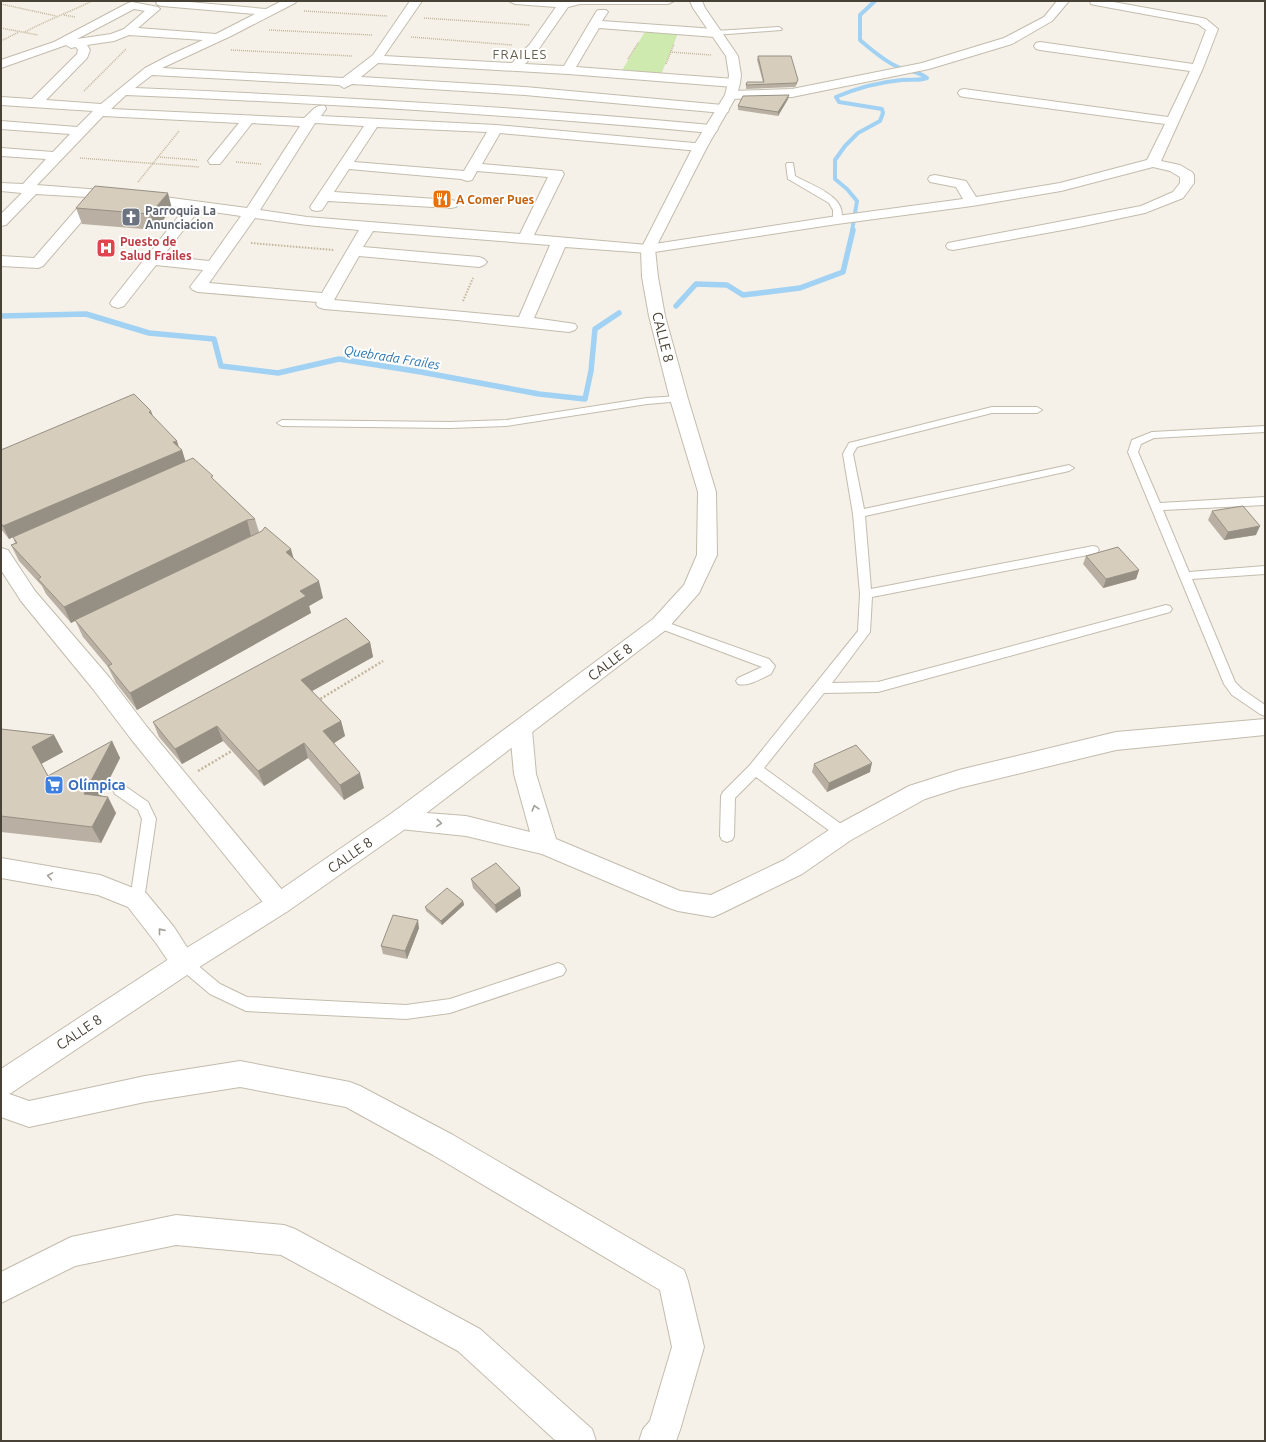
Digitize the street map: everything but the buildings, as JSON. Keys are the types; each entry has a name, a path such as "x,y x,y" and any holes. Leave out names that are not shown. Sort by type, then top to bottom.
{"street":[{"path":"1,222 58,156 102,110 123,91 149,71 164,62 219,38 266,12 291,1"},
{"path":"328,298 198,287 250,214 282,166 309,121 347,81 376,59 416,1"},
{"path":"516,1 564,4 580,2 668,1"},
{"path":"648,249 700,147 724,109 732,89 735,75 732,56 715,34 696,1"},
{"path":"376,59 660,77 732,89 792,93 925,66 1008,41 1048,19 1063,1"},
{"path":"568,70 608,2"},
{"path":"1095,2 1202,21"},
{"path":"162,3 266,12"},
{"path":"515,67 534,47 564,4"},
{"path":"1153,163 1197,68 1212,29 1202,21 1170,4"},
{"path":"1,64 63,42 132,5 154,9 128,31 114,37 80,43 63,42"},
{"path":"144,17 159,18"},
{"path":"221,23 244,24"},
{"path":"595,24 715,34"},
{"path":"128,31 219,38"},
{"path":"37,102 83,55 84,50 80,43"},
{"path":"1040,46 1197,68"},
{"path":"149,71 525,91 724,109"},
{"path":"580,136 620,74"},
{"path":"123,91 328,100 593,117 711,128"},
{"path":"514,112 525,91"},
{"path":"964,93 1172,121"},
{"path":"1,101 37,102 102,110 191,117 373,122 496,129 700,147"},
{"path":"215,161 249,119"},
{"path":"307,221 346,165 373,122"},
{"path":"1,125 82,131"},
{"path":"454,199 496,129"},
{"path":"1,152 58,156"},
{"path":"346,165 454,199 525,238 648,249 972,202 1060,187 1153,163 1175,168 1187,174 1187,183 1178,195 1145,209 1074,224 953,246"},
{"path":"1,187 127,196 250,214 368,226 454,199 557,174 525,238"},
{"path":"934,179 979,186"},
{"path":"961,184 972,202"},
{"path":"1,261 38,263 98,194"},
{"path":"324,196 454,199"},
{"path":"118,303 194,207"},
{"path":"368,226 324,304 569,327"},
{"path":"525,322 559,242"},
{"name":"CALLE 8","path":"1,1084 184,963 279,904 400,820 660,624 692,588 707,555 707,492 679,399 657,316 650,277 648,249"},
{"path":"354,251 479,262"},
{"path":"152,260 214,266"},
{"path":"6,551 28,596 69,634 101,683 139,733 279,904"},
{"path":"139,733 160,722"},
{"path":"400,820 466,826 546,845 678,901 713,906 793,867 843,833 917,792 959,779 1116,741 1265,727"},
{"path":"521,730 525,774 546,845"},
{"path":"1,868 100,885 137,900 165,935 184,963"},
{"path":"1,1104 29,1114 145,1089 240,1074 350,1095 443,1145 571,1219 673,1281 688,1347 664,1430 655,1441"},
{"path":"1,1288 71,1252 176,1230 284,1240 469,1340 580,1441"}],"lane":[{"path":"715,34 780,29"},
{"path":"790,165 791,177 800,184 835,202 841,220"},
{"path":"282,423 450,425 506,423 647,401 679,399"},
{"path":"727,836 728,796 755,769 821,688 864,632 866,594 858,514 848,454 853,445 992,410 1037,410"},
{"path":"1265,429 1152,435 1136,442 1133,452 1230,684 1237,692 1265,711"},
{"path":"858,514 1069,468"},
{"path":"1155,507 1265,501"},
{"path":"866,594 1093,550"},
{"path":"1184,576 1265,570"},
{"path":"821,688 878,687 1166,609"},
{"path":"660,624 766,662 769,666 767,671 742,681"},
{"path":"755,769 843,833"},
{"path":"120,790 143,806 150,819 137,900"},
{"path":"184,963 215,989 246,1004 406,1012 450,1006 558,970"}],"path":[{"path":"1,4 56,16 64,15 92,1"},
{"path":"25,32 56,16"},
{"path":"1,28 25,32 63,42"},
{"path":"620,74 647,28"},
{"path":"1,41 19,31"},
{"path":"660,77 679,31"},
{"path":"70,105 144,32"},
{"path":"196,48 376,59"},
{"path":"670,52 732,56"},
{"path":"127,196 191,117"},
{"path":"58,156 210,168 215,161"},
{"path":"231,242 354,251"},
{"path":"315,702 383,661"},
{"path":"180,782 241,746"}],"green space":[{"path":"647,28 679,31 660,77 620,74"}],"waterway":[{"name":"Quebrada Frailes","path":"852,231 857,201 847,189 835,179 835,160 845,146 858,133 880,121 883,113 882,109 839,102 836,97 860,88 877,84 927,78 913,71 893,65 860,40 860,15 875,1"},
{"name":"Quebrada Frailes","path":"676,306 696,284 727,285 743,295 800,288 843,272 853,230"},
{"name":"Quebrada Frailes","path":"1,316 86,314 149,333 214,339 221,366 278,373 339,359 421,372 539,394 585,399 591,371 595,329 619,313"}],"place":[{"name":"A Comer Pues","path":"442,199"},
{"name":"Parroquia La Anunciacion","path":"131,217"},
{"name":"Puesto de Salud Frailes","path":"106,248"},
{"name":"Olímpica","path":"54,785"}],"district":[{"name":"FRAILES","path":"520,54"}]}
